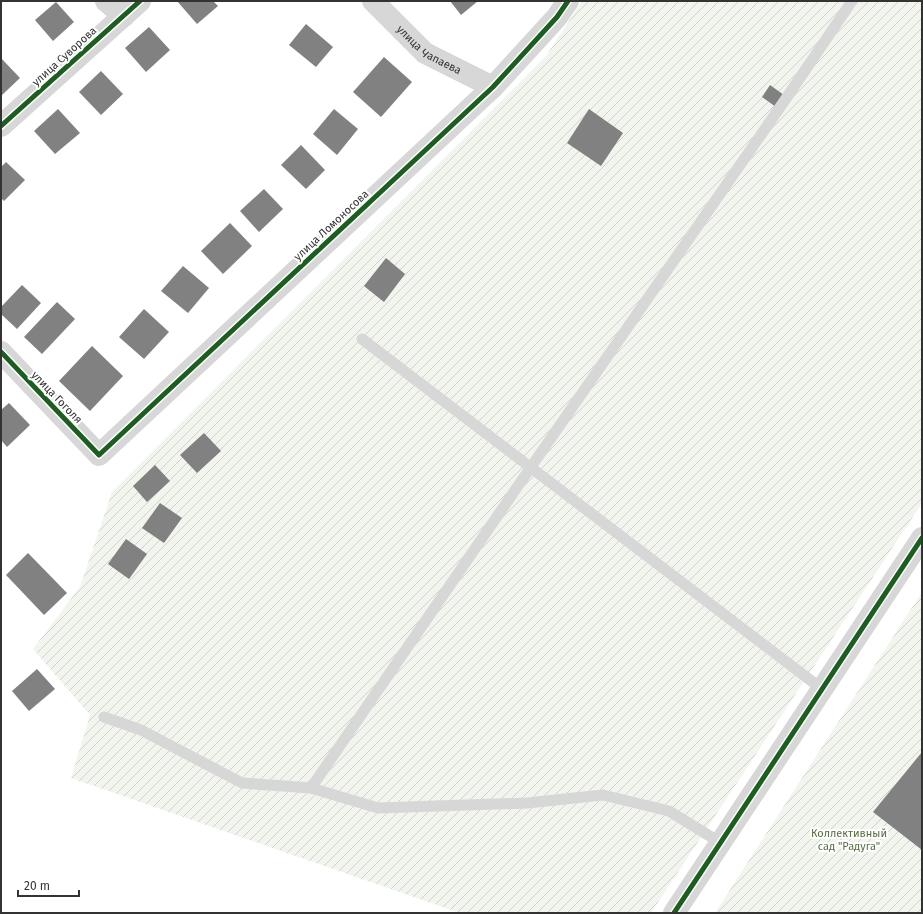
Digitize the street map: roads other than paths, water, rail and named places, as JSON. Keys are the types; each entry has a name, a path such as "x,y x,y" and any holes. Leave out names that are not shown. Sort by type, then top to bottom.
{"street":[{"path":"106,1 124,16"},
{"name":"улица Суворова","path":"1,126 140,1"},
{"name":"улица Чапаева","path":"373,1 425,53 493,87"},
{"name":"улица Ломоносова","path":"99,455 493,87 557,16 568,1"},
{"name":"улица Гоголя","path":"1,352 99,455"},
{"path":"674,913 922,538"}],"lane":[{"path":"311,788 530,467 852,1"},
{"path":"362,339 822,689"},
{"path":"104,717 141,730 242,783 311,788 378,808 527,803 603,795 669,811 721,843"}],"park label":[{"name":"Коллективный сад \"Радуга\"","path":"849,839"}]}
